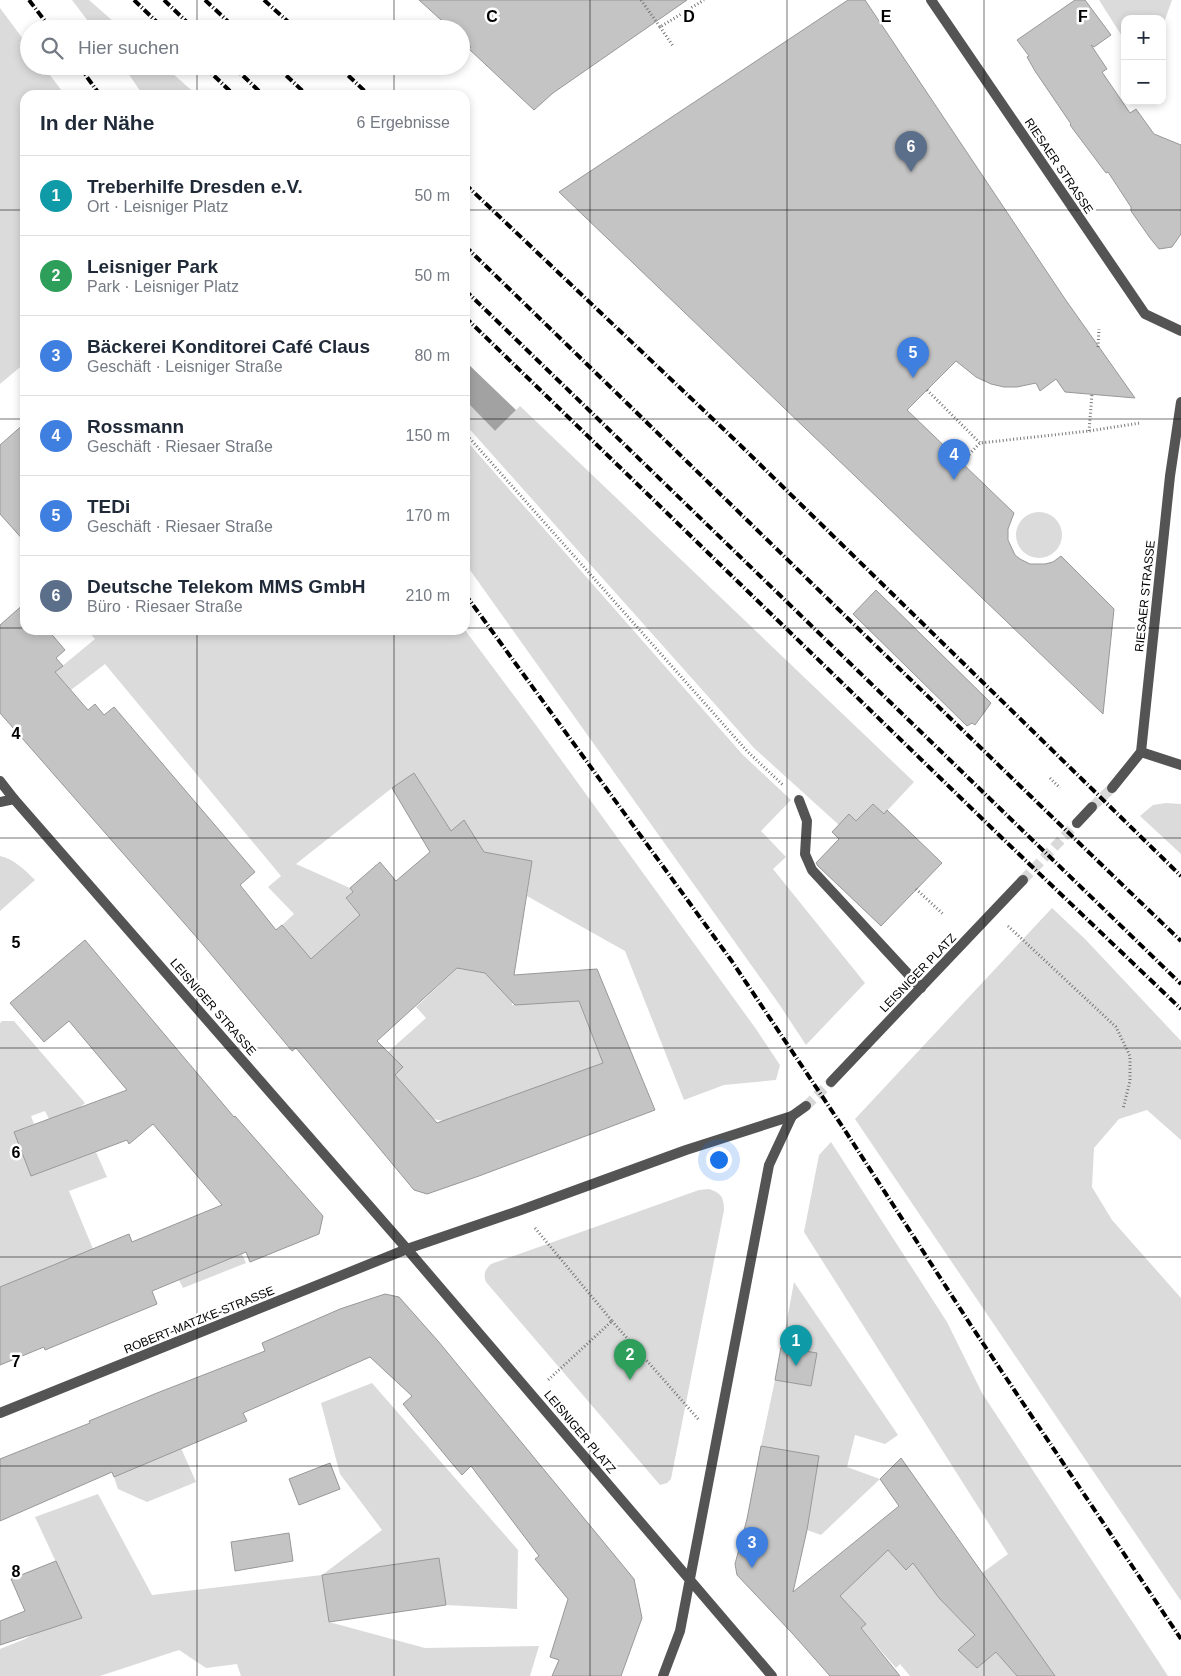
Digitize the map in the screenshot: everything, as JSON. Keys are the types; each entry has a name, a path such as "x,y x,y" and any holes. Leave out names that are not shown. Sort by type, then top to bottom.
{"street":[{"name":"RIESAER STRASSE","path":"930,0 1145,314 1181,331"},
{"name":"RIESAER STRASSE","path":"1141,752 1176,468 1181,402"},
{"path":"1112,788 1141,752 1181,765"},
{"name":"LEISNIGER STRASSE","path":"0,781 408,1248"},
{"path":"0,802 14,799"},
{"path":"799,800 807,821 805,854 812,870 921,988"},
{"path":"1077,823 1092,807"},
{"name":"LEISNIGER PLATZ","path":"831,1082 1023,880"},
{"path":"408,1248 521,1210 686,1150 792,1116 806,1106"},
{"path":"663,1676 680,1631 769,1165 792,1116"},
{"name":"LEISNIGER PLATZ","path":"408,1248 690,1579"},
{"name":"ROBERT-MATZKE-STRASSE","path":"0,1413 408,1248"},
{"path":"690,1579 772,1676"}],"path":[{"path":"641,0 673,46"},
{"path":"660,27 704,0"},
{"path":"1098,347 1099,329"},
{"path":"927,390 980,442"},
{"path":"1089,431 1092,394"},
{"path":"962,462 980,442 1089,431 1140,423"},
{"path":"470,439 747,751 799,800"},
{"path":"1050,778 1060,788"},
{"path":"916,889 943,914"},
{"path":"993,912 1116,1027 1130,1056 1130,1081 1123,1109"},
{"path":"521,1210 612,1321 717,1441"},
{"path":"532,1395 612,1321"}],"shaded area":[{"path":"72,0 89,0 112,20 87,20"},
{"path":"1099,0 1172,0 1166,17 1166,15 1121,15 1121,35"},
{"path":"0,8 20,35 20,75 50,75 61,90 20,90 20,367 0,384"},
{"path":"129,75 174,75 191,90 140,90"},
{"path":"470,366 516,410 495,431 470,405"},
{"path":"470,405 495,431 520,406 914,782 884,814 856,821 849,814 839,825 754,748 470,430"},
{"path":"470,445 743,755 791,800 761,831 786,857 773,869 865,983 806,1045 779,1004 470,570"},
{"path":"1044,512 1048,513 1058,522 1061,526 1061,544 1052,554 1044,558 1034,558 1026,554 1017,544 1016,530 1020,522 1030,513"},
{"path":"91,635 469,635 756,1029 780,1065 776,1080 724,1085 684,1100 625,951 527,896 532,861 506,856 501,878 464,821 451,831 414,773 392,788 296,864 350,888 353,892 346,899 360,915 314,973 297,943 282,925 294,914 268,887 281,876 105,664 71,690 55,672 95,639"},
{"path":"1166,803 1181,804 1181,854 1140,816 1153,805"},
{"path":"0,856 15,862 35,880 0,911"},
{"path":"1052,908 1085,939 1181,1041 1181,1140 1147,1110 1119,1119 1094,1148 1092,1187 1112,1220 1181,1298 1181,1601 855,1119"},
{"path":"469,957 485,973 517,979 512,1005 579,1001 603,1063 444,1121 433,1119 395,1075 403,1067 388,1052 426,1018 416,1007"},
{"path":"2,1021 14,1021 85,1103 79,1108 49,1119 45,1111 31,1116 34,1124 14,1132 31,1176 96,1152 107,1177 69,1191 93,1249 0,1294 0,1023"},
{"path":"831,1142 947,1322 982,1393 1168,1676 1055,1676 982,1573 1008,1554 804,1232 819,1155"},
{"path":"709,1189 721,1196 724,1210 671,1479 667,1483 660,1485 486,1282 485,1274 491,1264 699,1190"},
{"path":"242,1254 246,1263 183,1288 179,1280"},
{"path":"794,1282 898,1435 885,1444 855,1435 847,1467 880,1479 821,1535 807,1530 819,1456 761,1446 775,1380 811,1386 817,1353 782,1347"},
{"path":"372,1383 518,1550 517,1609 446,1605 439,1558 322,1575 382,1530 340,1474 321,1403"},
{"path":"181,1448 196,1482 147,1502 118,1489 114,1477"},
{"path":"98,1494 152,1595 322,1575 329,1622 425,1648 539,1646 530,1676 241,1676 237,1664 206,1668 179,1650 100,1676 0,1676 0,1649 35,1633 82,1618 35,1517"},
{"path":"888,1550 913,1563 939,1598 975,1635 959,1651 977,1668 996,1652 1017,1676 910,1676 900,1664 896,1668 861,1628 865,1624 835,1598"}],"building":[{"path":"419,0 687,0 553,93 534,110 470,50 470,20 441,20"},
{"path":"848,0 865,0 1065,299 1135,398 1065,392 1056,379 1040,391 1036,383 1017,387 1004,387 991,384 976,377 956,361 907,410 1014,513 1008,529 1008,540 1015,555 1030,564 1053,562 1061,556 1114,609 1103,714 559,192"},
{"path":"1075,0 1085,0 1111,35 1094,47 1091,45 1107,69 1102,72 1121,100 1121,105 1125,105 1130,113 1136,109 1154,134 1181,145 1181,234 1172,247 1159,249 1150,238 1131,211 1131,207 1108,172 1106,173 1070,125 1035,71 1027,57 1029,56 1017,40"},
{"path":"20,427 20,536 0,514 0,445"},
{"path":"876,590 991,703 975,725 972,723 967,726 853,614"},
{"path":"20,607 20,635 52,635 65,650 56,658 63,666 55,672 88,710 95,704 104,715 114,707 255,872 240,885 276,930 282,925 311,959 360,915 346,898 353,892 350,888 380,862 396,881 430,852 392,788 414,773 451,831 464,820 484,852 532,861 514,975 597,969 655,1110 427,1194 414,1190 296,1048 292,1051 199,940 0,713 0,625","holes":["457,968 485,973 515,1005 579,1001 603,1063 437,1123 395,1075 403,1067 377,1041"]},
{"path":"873,804 884,814 887,810 942,863 881,926 816,863 839,839 832,832 849,814 856,821"},
{"path":"85,940 234,1117 323,1216 319,1234 250,1262 246,1252 152,1291 157,1304 45,1350 44,1347 0,1365 0,1287 129,1234 132,1242 222,1205 153,1124 129,1144 127,1140 31,1176 14,1132 127,1090 69,1021 44,1042 10,1003"},
{"path":"385,1294 399,1297 438,1341 634,1579 642,1618 621,1676 552,1676 559,1660 550,1657 568,1599 535,1559 539,1556 471,1466 462,1475 403,1404 412,1396 370,1357 243,1413 247,1421 114,1477 112,1472 0,1521 0,1459 90,1423 89,1421 157,1393 265,1351 262,1343 340,1309"},
{"path":"781,1347 817,1353 811,1386 775,1380"},
{"path":"761,1446 819,1456 807,1530 793,1592 899,1506 880,1479 901,1458 1055,1676 1017,1676 996,1652 977,1668 958,1650 975,1635 939,1598 913,1563 906,1570 888,1550 840,1596 866,1624 861,1628 900,1676 830,1676 737,1575 735,1564 747,1519"},
{"path":"330,1463 340,1489 299,1505 289,1479"},
{"path":"289,1533 293,1561 235,1571 231,1542"},
{"path":"439,1558 446,1605 329,1622 322,1575"},
{"path":"56,1561 82,1618 0,1645 0,1621 25,1611 11,1579"}],"tunnel":[{"path":"1092,807 1112,788"},
{"path":"1023,880 1077,823"},
{"path":"806,1106 831,1082"}],"railway":[{"path":"29,0 44,20"},
{"path":"134,0 155,20"},
{"path":"164,0 185,20"},
{"path":"205,0 226,20"},
{"path":"264,0 286,20"},
{"path":"86,75 96,90"},
{"path":"213,75 229,90"},
{"path":"242,75 258,90"},
{"path":"286,75 302,90"},
{"path":"348,75 364,90"},
{"path":"470,189 735,440 1181,876"},
{"path":"470,251 1181,941"},
{"path":"470,295 1181,984"},
{"path":"470,322 1181,1009"},
{"path":"470,601 731,960 844,1129 972,1327 1181,1639"}],"place":[{"name":"Deutsche Telekom MMS GmbH","path":"911,172"},
{"name":"TEDi","path":"913,378"},
{"name":"Rossmann","path":"954,480"},
{"name":"Treberhilfe Dresden e.V.","path":"796,1366"},
{"name":"Leisniger Park","path":"630,1380"},
{"name":"Bäckerei Konditorei Café Claus","path":"752,1568"}]}
